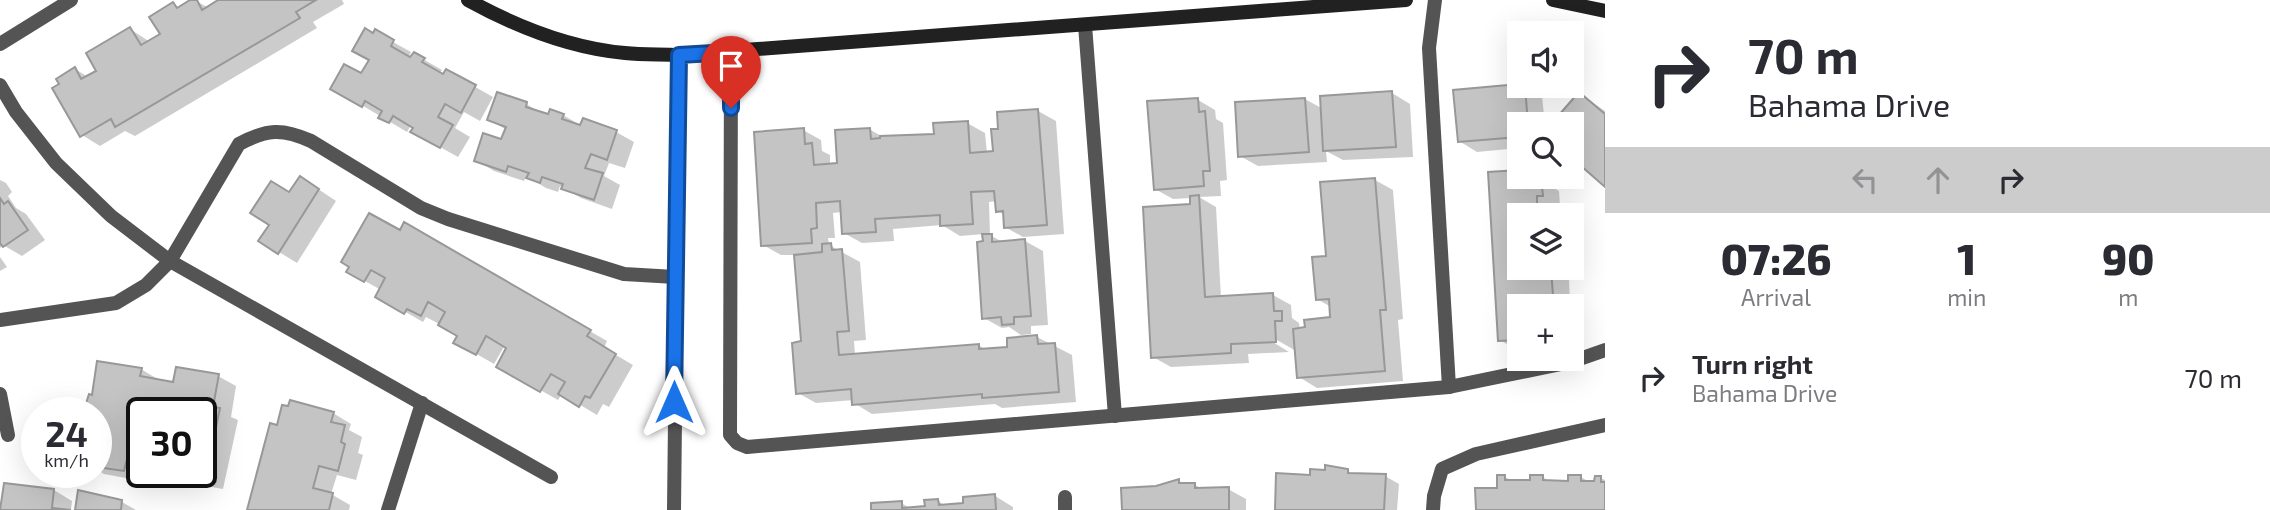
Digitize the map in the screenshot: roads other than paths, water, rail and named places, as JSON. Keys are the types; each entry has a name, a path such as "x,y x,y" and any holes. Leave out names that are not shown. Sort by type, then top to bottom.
{"street":[{"path":"0,44 71,0"},
{"path":"468,0 504,20 559,41 624,53 679,55 1406,0"},
{"path":"1435,0 1429,48 1449,387"},
{"path":"1553,0 1605,11"},
{"path":"1085,25 1115,416"},
{"path":"731,52 730,435 737,443 747,447 1449,387 1571,362 1605,350"},
{"path":"674,510 679,55"},
{"path":"0,85 16,111 56,163 111,216 170,261 551,477"},
{"path":"0,320 116,303 146,285 170,261 239,144 259,133 295,134 421,208 448,219 624,274 676,277"},
{"path":"0,394 8,435"},
{"path":"388,510 422,403"},
{"path":"1433,510 1442,469 1476,454 1605,425"}]}
